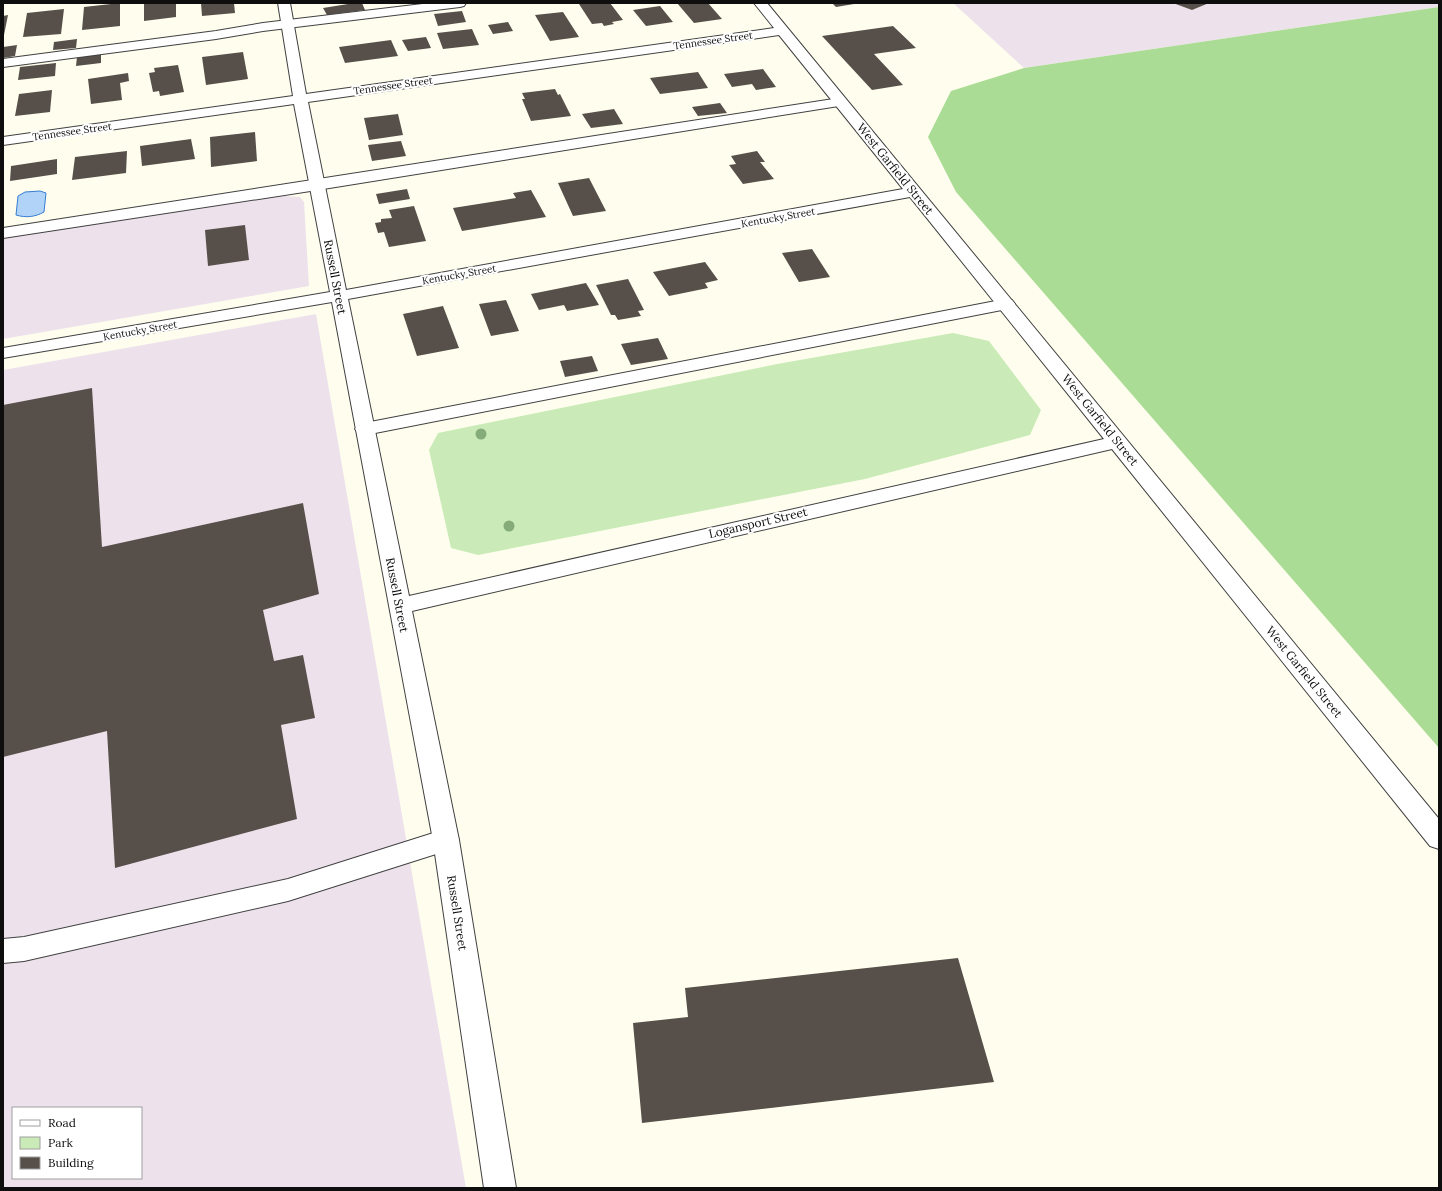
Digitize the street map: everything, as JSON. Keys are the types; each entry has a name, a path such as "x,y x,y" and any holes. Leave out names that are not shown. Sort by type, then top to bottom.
{"street":[{"path":"3,62 286,14 460,3"},
{"name":"West Garfield Street","path":"760,3 1439,838"},
{"name":"Russell Street","path":"286,14 300,98 364,429 446,840 500,1188"},
{"name":"Tennessee Street","path":"3,142 300,98 782,31"},
{"path":"3,233 840,102"},
{"name":"Kentucky Street","path":"3,353 339,296 914,192"},
{"path":"364,429 1006,304"},
{"name":"Logansport Street","path":"399,606 1118,442"},
{"path":"3,951 24,949 288,890 446,840"}],"shaded area":[{"path":"953,3 1439,3 1439,7 1024,68"},
{"path":"284,187 285,196 300,197 304,202 309,286 3,339 3,233"},
{"path":"316,314 466,1188 3,1188 3,370"}],"green space":[{"path":"1439,7 1439,748 956,192 928,137 951,91 1024,68"},
{"path":"953,333 989,341 1041,410 1030,435 865,479 478,555 451,548 429,450 438,433 777,364"}],"water":[{"path":"40,191 46,193 44,212 30,216 16,215 18,196 25,192"}],"building":[{"path":"120,3 120,26 82,30 84,7"},
{"path":"145,3 176,3 176,17 144,21"},
{"path":"201,3 234,3 235,13 202,16"},
{"path":"347,3 362,3 365,10 327,15 323,8 348,4"},
{"path":"610,3 623,20 612,22 614,24 604,26 602,23 592,24 579,4"},
{"path":"677,3 708,3 722,19 694,23"},
{"path":"832,3 854,3 854,4 836,7"},
{"path":"1173,3 1209,3 1192,10"},
{"path":"660,6 673,22 646,26 633,10"},
{"path":"64,9 61,34 23,37 27,13"},
{"path":"462,11 466,22 438,26 434,14"},
{"path":"563,12 579,37 550,41 535,15"},
{"path":"8,15 4,35 3,35 3,16"},
{"path":"508,22 513,31 493,34 488,25"},
{"path":"893,26 916,48 874,54 903,85 872,90 822,36"},
{"path":"472,29 479,45 443,49 437,33"},
{"path":"426,37 431,48 408,51 402,40"},
{"path":"77,39 76,48 53,50 54,42"},
{"path":"391,40 398,56 345,63 339,47"},
{"path":"17,45 15,56 3,58 3,47"},
{"path":"243,52 248,79 206,85 202,57"},
{"path":"101,54 101,63 76,66 77,57"},
{"path":"56,63 55,76 18,80 20,67"},
{"path":"178,65 184,92 160,96 159,91 153,92 149,73 155,72 154,68"},
{"path":"763,69 776,87 756,90 752,84 732,87 724,74"},
{"path":"698,72 708,88 660,94 650,78"},
{"path":"128,73 129,81 120,83 122,100 91,104 88,79"},
{"path":"555,89 558,95 560,94 571,116 531,121 522,99 525,99 522,93"},
{"path":"52,90 50,112 15,116 19,94"},
{"path":"720,103 727,113 698,116 692,107"},
{"path":"614,109 623,124 591,128 582,114"},
{"path":"398,114 403,135 369,140 364,118"},
{"path":"255,132 257,161 211,167 210,137"},
{"path":"191,139 195,159 142,166 140,146"},
{"path":"401,141 406,156 372,161 368,145"},
{"path":"127,151 126,173 72,180 75,157"},
{"path":"757,151 765,162 760,162 774,179 743,184 729,165 736,164 731,156"},
{"path":"57,159 57,174 10,181 11,166"},
{"path":"589,178 606,211 573,216 558,183"},
{"path":"407,189 410,199 379,204 376,194"},
{"path":"531,190 546,217 462,231 453,208 516,198 513,193"},
{"path":"414,206 426,241 389,247 384,232 378,233 375,223 381,222 381,219 392,218 389,210"},
{"path":"245,225 249,260 208,266 205,230"},
{"path":"812,249 830,277 799,282 782,253"},
{"path":"705,262 718,280 705,283 708,288 669,296 653,272"},
{"path":"628,279 644,310 638,311 641,316 618,320 615,315 611,315 596,285"},
{"path":"586,283 599,305 567,311 564,305 539,310 531,294"},
{"path":"506,300 519,331 491,336 479,304"},
{"path":"443,306 459,348 417,356 403,314"},
{"path":"658,338 668,359 631,365 621,344"},
{"path":"592,356 598,371 565,377 560,361"},
{"path":"92,388 102,547 303,503 319,594 263,610 274,661 303,655 315,718 281,725 297,819 115,868 107,731 3,757 3,405"},
{"path":"958,958 994,1082 642,1123 633,1023 688,1017 685,988"}]}
